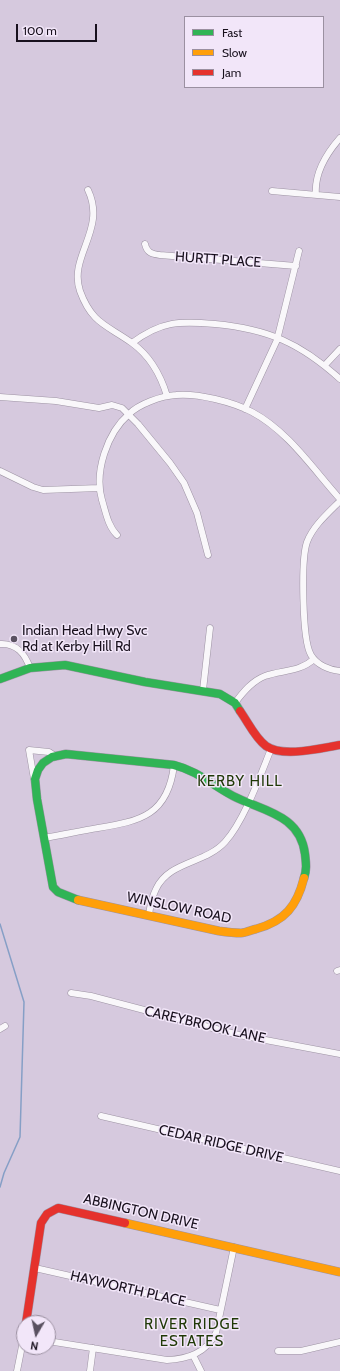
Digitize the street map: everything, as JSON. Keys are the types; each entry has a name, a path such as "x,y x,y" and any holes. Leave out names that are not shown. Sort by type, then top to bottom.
{"street":[{"path":"316,195 315,184 325,157 340,138"},
{"path":"88,190 94,205 94,220 81,263 78,279 80,290 86,305 98,320 105,327 132,343 155,368 167,396"},
{"path":"272,191 340,197"},
{"name":"HURTT PLACE","path":"145,244 146,250 156,255 296,266"},
{"path":"245,409 278,337 300,251"},
{"path":"132,343 158,326 179,323 240,327 278,337 325,365 340,379"},
{"path":"325,365 340,349"},
{"path":"117,536 108,522 99,488 101,469 106,449 129,414 145,405 167,396 193,396 245,409 269,422 282,434 340,500 317,526 308,541 305,551 304,588 306,637 310,652 314,659 328,668 340,671"},
{"path":"0,397 56,402 99,408 112,405 120,407 129,414 163,454 184,483 197,513 208,554"},
{"path":"0,471 33,487 43,490 99,488"},
{"path":"203,690 210,628"},
{"path":"0,644 10,645 20,650 30,668"},
{"path":"235,703 243,693 258,680 271,674 295,670 309,664 314,659"},
{"path":"0,679 30,668 65,665 145,682 203,690 220,694 235,703 260,740 271,749 287,752 340,745"},
{"path":"149,915 154,892 164,876 170,871 197,861 224,844 234,832 271,749"},
{"name":"WINSLOW ROAD","path":"29,750 49,752 54,756 78,755 142,763 174,765 190,770 227,793 248,802 284,819 292,825 301,838 306,855 307,868 302,888 293,906 270,926 242,933 219,931 70,898 58,892 52,884 36,804 34,779 32,777 29,750"},
{"path":"34,779 43,763 54,756"},
{"path":"44,838 126,824 144,818 160,804 168,790 174,765"},
{"name":"CAREYBROOK LANE","path":"70,993 91,996 240,1035 340,1054"},
{"name":"CEDAR RIDGE DRIVE","path":"101,1116 340,1171"},
{"name":"ABBINGTON DRIVE","path":"27,1315 42,1220 50,1211 58,1208 340,1272"},
{"path":"56,1342 167,1360 192,1356 204,1350 211,1341 217,1329 234,1248"},
{"name":"HAYWORTH PLACE","path":"35,1268 220,1310"},
{"path":"278,1351 300,1351 340,1342"},
{"path":"90,1371 93,1348"},
{"path":"17,1371 20,1355"},
{"path":"192,1356 201,1371"}],"waterway":[{"path":"0,924 24,1002 20,1137 4,1173 0,1187"}],"traffic: fast":[{"path":"0,679 30,668 65,665 145,682 220,694 235,703 240,711"},
{"path":"66,754 174,765 198,775 233,796 267,810 288,822 296,830 302,841 306,863 304,878"},
{"path":"66,754 52,757 43,763 38,770 35,779 37,799 53,887 58,892 78,900"}],"traffic: slow":[{"path":"78,900 219,931 243,933 266,926 282,917 298,897 304,878"},
{"path":"125,1223 340,1272"}],"traffic: jam":[{"path":"240,711 258,739 273,750 292,752 340,745"},
{"path":"27,1315 41,1223 47,1214 58,1208 125,1223"}],"place":[{"name":"Indian Head Hwy Svc Rd at Kerby Hill Rd","path":"14,639"}],"district":[{"name":"KERBY HILL","path":"240,782"},
{"name":"RIVER RIDGE ESTATES","path":"192,1334"}]}
